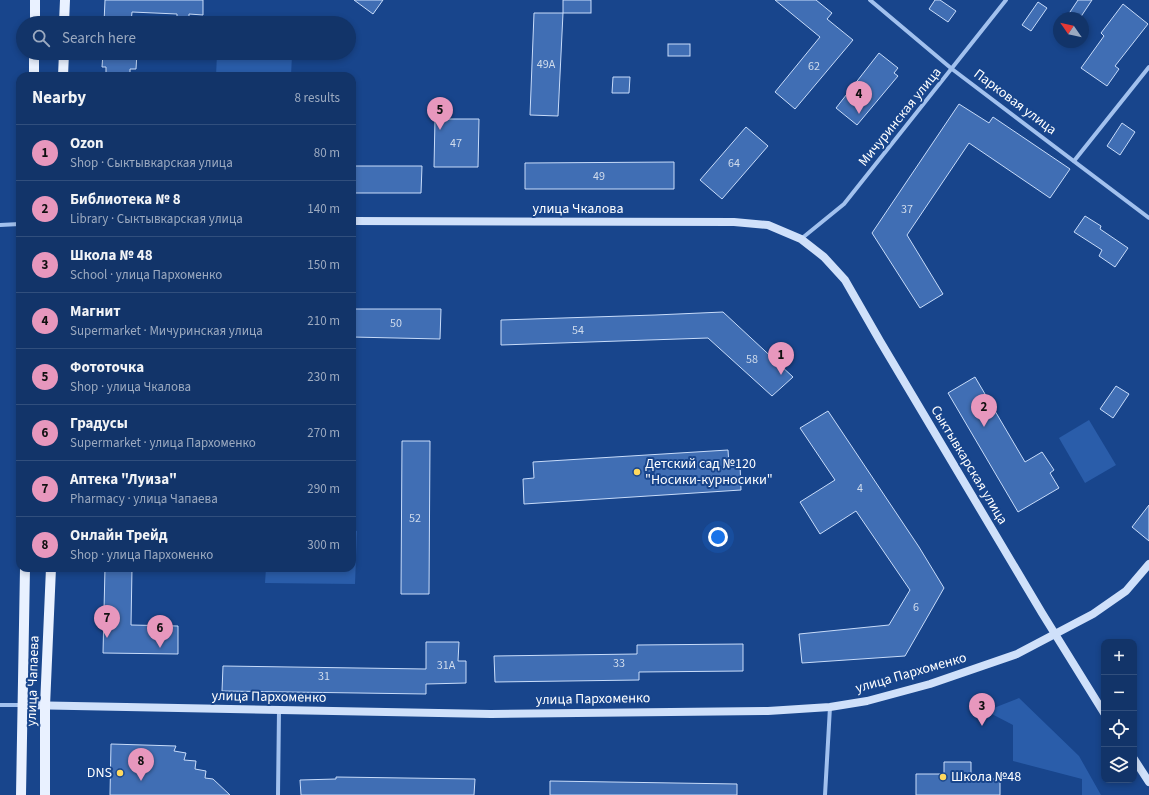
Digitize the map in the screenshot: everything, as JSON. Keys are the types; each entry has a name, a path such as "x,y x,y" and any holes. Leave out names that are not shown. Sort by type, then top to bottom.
{"main road":[{"path":"35,0 35,16"},
{"path":"64,16 65,0"},
{"path":"34,60 34,72"},
{"path":"63,72 64,60"},
{"name":"улица Чапаева","path":"21,795 26,572"},
{"name":"улица Чапаева","path":"45,795 45,706 51,572"}],"street":[{"name":"Парковая улица","path":"870,0 952,69 1149,218"},
{"name":"Мичуринская улица","path":"801,239 844,204 1006,0"},
{"path":"1074,161 1149,67"},
{"name":"улица Чкалова","path":"356,221 734,222 768,225 801,239"},
{"path":"0,225 16,224"},
{"name":"Сыктывкарская улица","path":"801,239 824,257 845,280 1017,572 1103,711"},
{"name":"улица Пархоменко","path":"0,705 499,714 830,708 867,701 930,684 1017,654 1093,614 1126,591 1149,564"},
{"path":"825,795 830,708"},
{"path":"278,795 279,710"},
{"path":"1137,764 1149,782"}],"shaded area":[{"path":"217,60 292,60 291,72 216,72"},
{"path":"1089,420 1116,465 1085,483 1059,438"},
{"path":"356,531 357,531 356,558"},
{"path":"266,572 355,572 355,584 265,583"},
{"path":"1019,698 1079,756 1101,795 1082,795 1082,779 1013,761 1013,725 986,711"}],"building":[{"path":"105,0 203,0 203,15 189,14 189,16 177,16 177,14 132,12 132,16 104,16"},
{"path":"354,0 383,0 373,14"},
{"path":"563,0 591,0 591,13 563,13"},
{"path":"775,0 816,0 832,13 827,19 853,40 795,109 775,92 820,37"},
{"path":"935,0 940,0 956,11 948,22 929,9"},
{"path":"1078,0 1092,0 1084,12 1070,12"},
{"path":"1038,2 1047,8 1031,31 1022,25"},
{"path":"1123,4 1148,24 1115,66 1119,69 1107,86 1081,68 1104,36 1101,33"},
{"path":"534,13 563,13 558,116 530,115"},
{"path":"668,44 690,44 690,56 668,56"},
{"path":"879,53 898,68 894,73 898,76 857,125 836,108"},
{"path":"102,60 137,60 136,69 130,69 130,72 106,72 106,67 102,67"},
{"path":"613,77 630,77 629,93 612,93"},
{"path":"959,104 989,123 993,117 1070,169 1050,198 969,143 907,235 943,294 920,308 872,233"},
{"path":"435,119 479,119 478,167 434,167"},
{"path":"1122,123 1135,132 1120,155 1107,146"},
{"path":"746,127 768,146 722,199 700,180"},
{"path":"674,162 674,189 525,189 525,163"},
{"path":"356,166 422,166 421,193 356,193"},
{"path":"1085,216 1101,226 1100,229 1128,248 1115,267 1099,256 1102,250 1074,232"},
{"path":"356,309 441,309 440,339 356,337"},
{"path":"723,312 793,377 772,396 708,338 501,345 501,320"},
{"path":"975,377 1025,462 1042,452 1054,470 1050,473 1059,488 1018,512 948,393"},
{"path":"1116,386 1129,394 1113,418 1100,409"},
{"path":"828,411 919,547 944,588 905,656 802,663 799,634 889,625 910,590 856,511 820,534 800,502 835,480 800,428"},
{"path":"402,441 430,441 429,594 401,594"},
{"name":"Детский сад №120 \"Носики-курносики\"","path":"728,450 729,465 740,464 741,490 524,504 523,479 534,478 533,462"},
{"path":"1149,505 1149,541 1132,527"},
{"path":"105,572 132,572 131,625 178,626 178,654 103,653"},
{"path":"426,642 459,642 458,661 466,661 466,683 426,684 426,694 222,691 223,666 426,669"},
{"path":"743,644 743,671 639,672 639,680 495,682 494,656 637,654 637,645"},
{"path":"111,744 176,746 174,751 186,753 184,760 196,761 195,769 206,771 205,778 213,779 230,795 110,795"},
{"name":"Школа №48","path":"944,762 971,762 971,779 1000,779 1000,795 916,795 916,774 944,774"},
{"path":"336,777 475,779 474,795 301,795 300,780 336,779"},
{"path":"550,781 737,784 737,795 550,795"}],"place":[{"name":"Магнит","path":"859,114"},
{"name":"Фототочка","path":"440,130"},
{"name":"Ozon","path":"781,375"},
{"name":"Библиотека № 8","path":"984,427"},
{"name":"Детский сад №120 \"Носики-курносики\"","path":"637,472"},
{"name":"Аптека \"Луиза\"","path":"107,638"},
{"name":"Градусы","path":"160,648"},
{"name":"Школа № 48","path":"982,726"},
{"name":"DNS","path":"120,773"},
{"name":"Школа №48","path":"943,777"},
{"name":"Онлайн Трейд","path":"141,781"}]}
